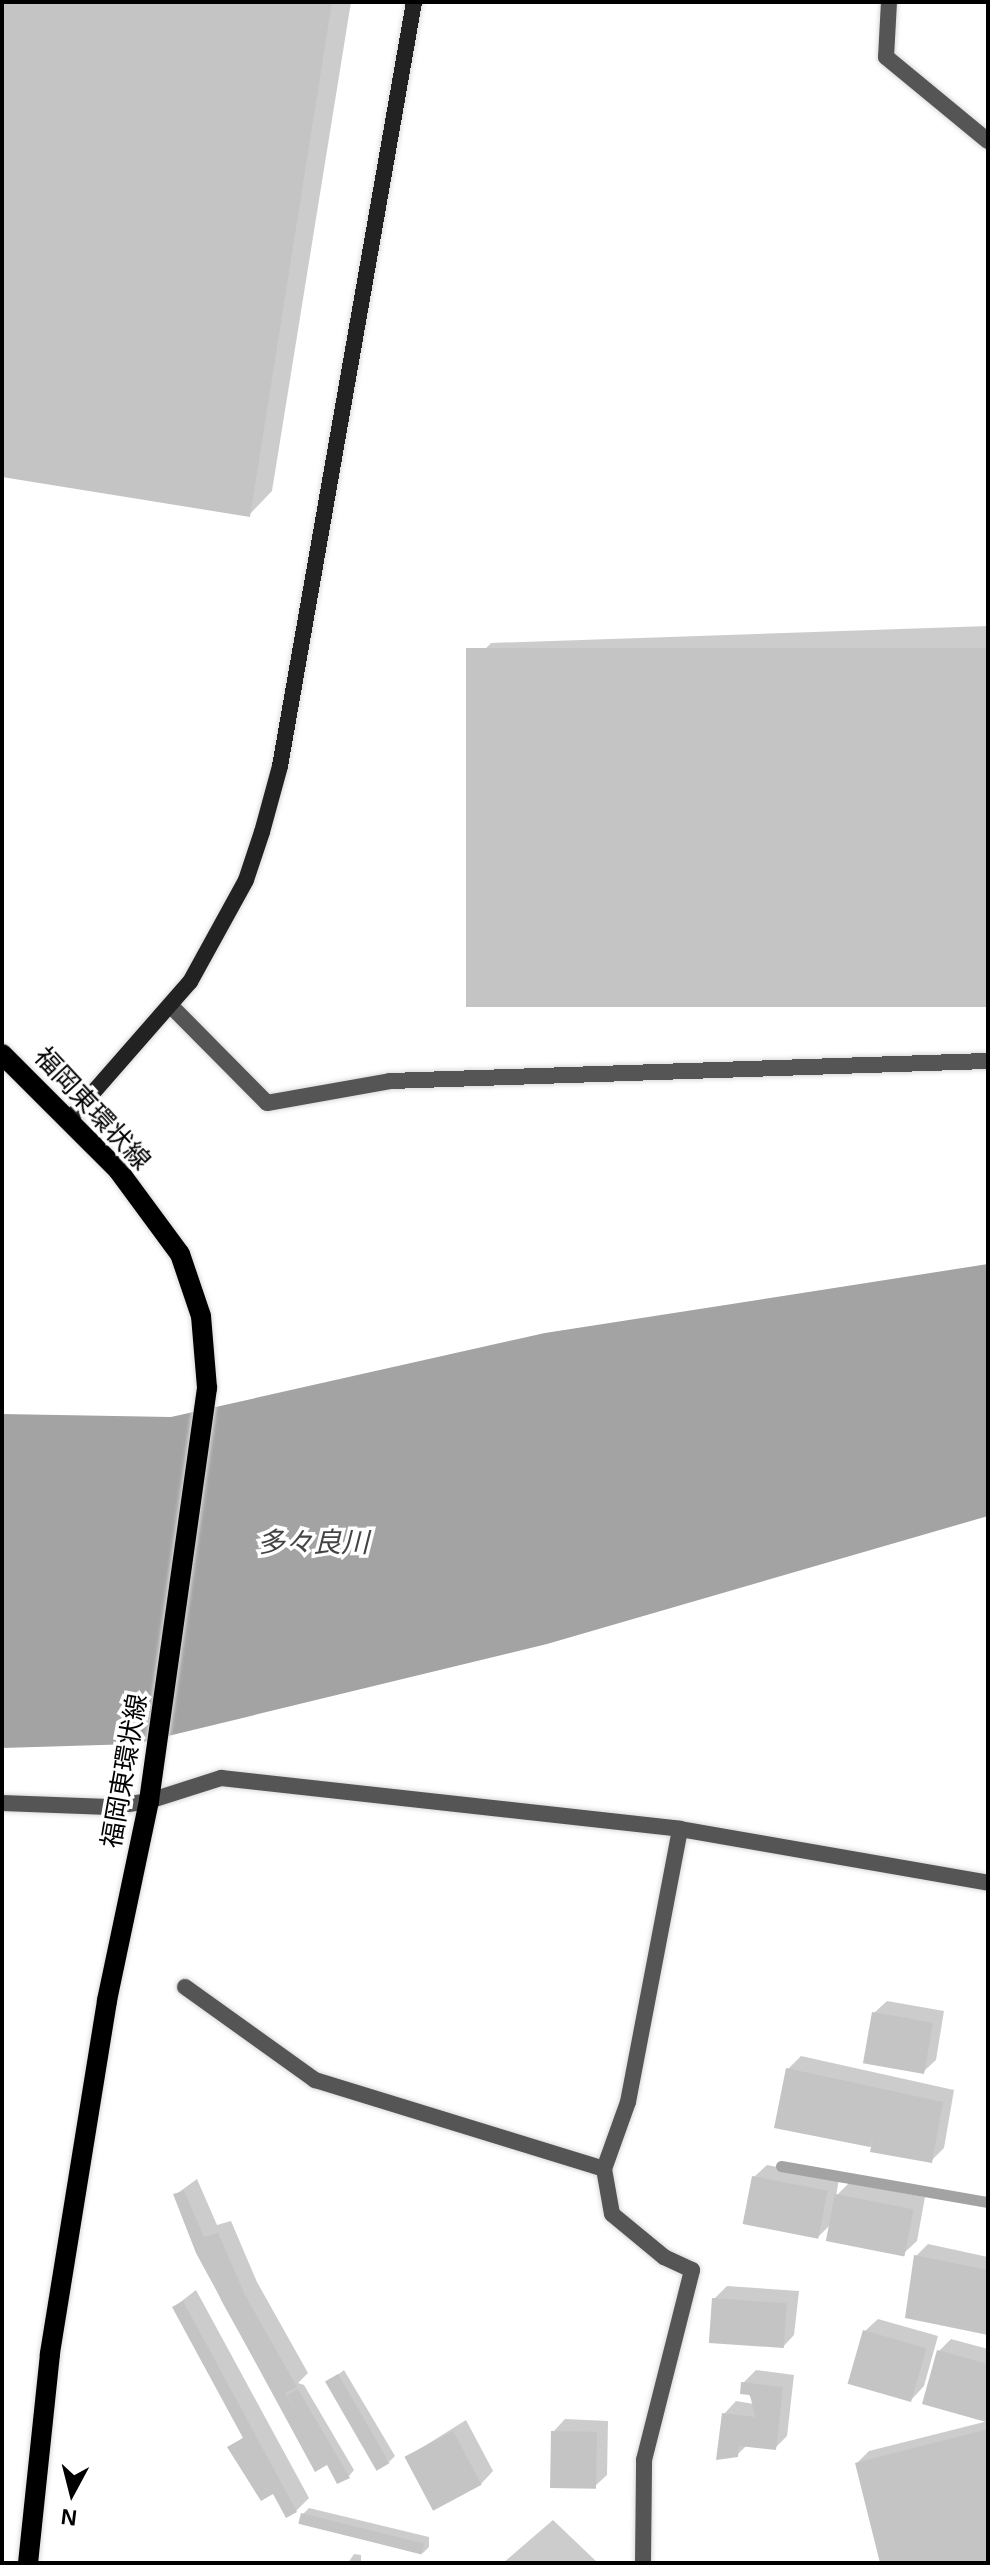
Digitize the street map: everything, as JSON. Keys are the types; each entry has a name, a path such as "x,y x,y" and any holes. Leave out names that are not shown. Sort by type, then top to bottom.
{"main road":[{"name":"福岡東環状線","path":"2,1054 118,1170 180,1254 201,1316 207,1388 149,1801 107,2001 50,2354 28,2563"}],"street":[{"path":"69,1120 190,982 246,880 280,766 414,2"},
{"path":"889,2 886,57 988,141"},
{"path":"171,1006 267,1103 390,1081 988,1061"},
{"path":"2,1803 109,1807 149,1801 221,1778 680,1829 988,1883"},
{"path":"643,2563 644,2460 692,2270 664,2257 612,2214 604,2169 628,2102 680,1829"},
{"path":"185,1987 315,2080 604,2169"}],"water":[{"name":"多々良川","path":"988,1264 988,1516 547,1644 135,1744 2,1748 2,1414 171,1417 545,1333"}],"building":[{"path":"2,2 332,2 250,517 2,477"},
{"path":"466,648 988,648 988,1007 466,1007"},
{"path":"872,2012 933,2023 924,2074 863,2063"},
{"path":"786,2068 943,2102 932,2163 870,2152 874,2131 870,2147 774,2128"},
{"path":"752,2176 828,2191 818,2239 743,2224"},
{"path":"184,2191 204,2237 218,2233 245,2295 297,2387 285,2393 299,2418 287,2395 298,2389 350,2478 337,2484 327,2465 315,2472 196,2253 173,2194"},
{"path":"835,2194 914,2209 904,2256 826,2241"},
{"path":"914,2255 988,2270 988,2335 905,2318"},
{"path":"712,2298 787,2303 784,2348 709,2343"},
{"path":"183,2301 297,2512 286,2518 273,2494 261,2501 227,2447 243,2438 172,2307"},
{"path":"863,2330 926,2348 911,2402 848,2384"},
{"path":"937,2350 988,2364 986,2422 922,2404"},
{"path":"338,2374 390,2463 377,2471 325,2382"},
{"path":"741,2382 783,2387 776,2450 739,2446 738,2457 716,2460 722,2413 755,2417 750,2395 740,2394"},
{"path":"988,2429 988,2563 880,2563 855,2463"},
{"path":"453,2431 482,2485 433,2511 404,2457"},
{"path":"551,2431 597,2432 596,2489 550,2488"},
{"path":"301,2513 424,2544 422,2554 298,2524"}],"waterway":[{"path":"781,2166 988,2202"}]}
